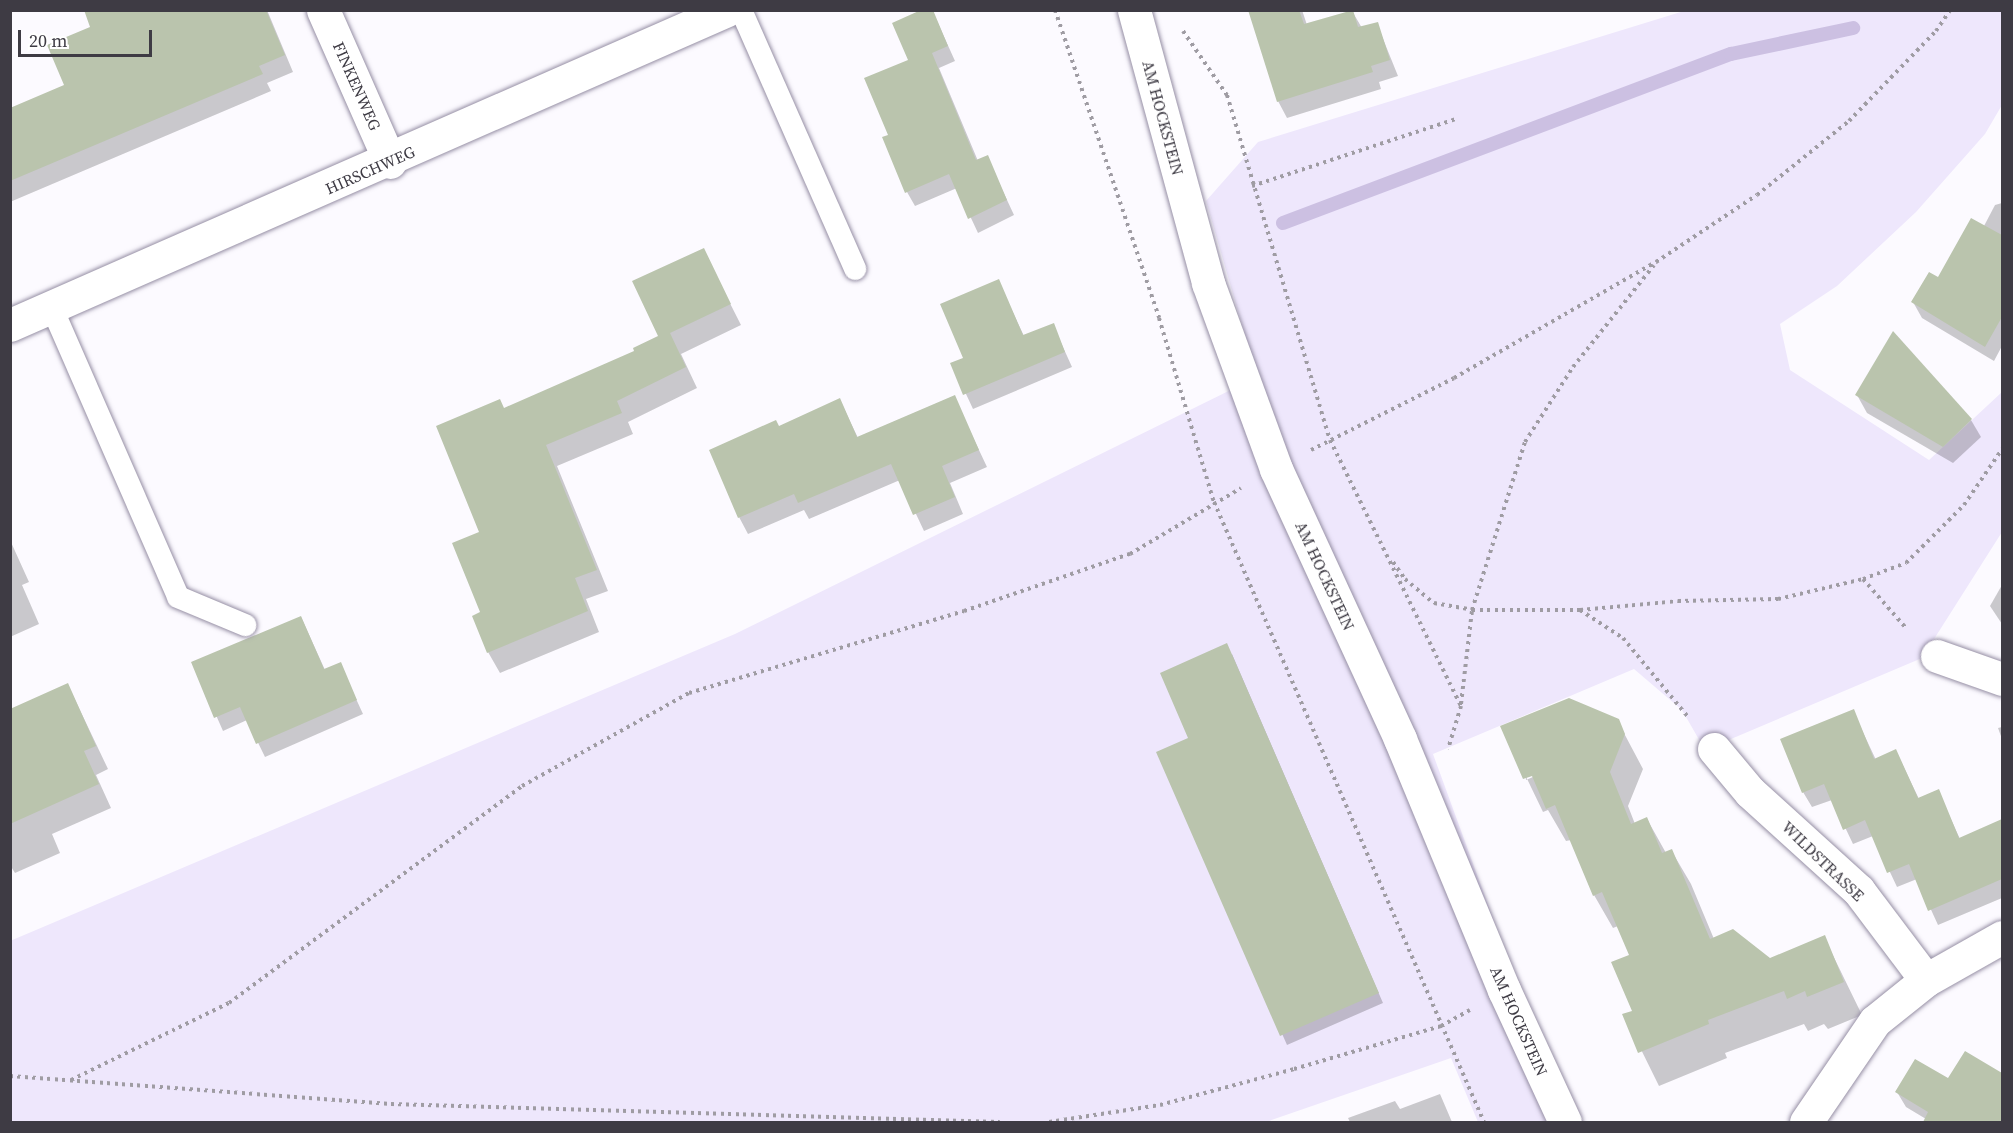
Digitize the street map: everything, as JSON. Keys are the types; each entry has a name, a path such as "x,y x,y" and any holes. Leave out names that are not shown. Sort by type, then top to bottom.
{"street":[{"name":"FINKENWEG","path":"324,10 390,162"},
{"name":"HIRSCHWEG","path":"10,325 390,162 727,10"},
{"name":"AM HOCKSTEIN","path":"1134,10 1208,283 1276,469 1430,810 1504,990 1565,1122"},
{"path":"1936,656 2002,679"},
{"name":"WILDSTRASSE","path":"1714,749 1750,792 1859,891 1926,980"},
{"path":"1814,1120 1875,1021 1926,980 2002,937"}],"lane":[{"path":"741,10 855,269"},
{"path":"52,308 178,597 245,625"}],"path":[{"path":"1055,10 1159,318 1214,502 1484,1122"},
{"path":"72,1080 229,1003 522,786 689,693 964,611 1130,554 1214,502 1330,440 1454,378 1656,262 1757,195 1849,121 1936,31 1950,10"},
{"path":"1182,29 1227,95 1252,186 1330,440 1461,706"},
{"path":"1252,186 1456,120"},
{"path":"1430,810 1461,706 1472,610 1525,442 1573,367 1656,262"},
{"path":"1385,552 1405,579 1434,603 1472,610 1580,610 1678,601 1779,599 1863,579 1906,562 1964,505 2002,449"},
{"path":"1863,579 1897,620 1936,656"},
{"path":"1580,610 1623,638 1714,749"},
{"path":"1049,1122 1160,1104 1441,1026 1504,990"},
{"path":"10,1076 392,1104 1000,1122"}],"shaded area":[{"path":"1684,11 2002,11 2002,105 1985,134 1916,212 1837,286 1780,324 1790,370 1929,460 2002,392 2002,532 1922,658 1705,750 1682,710 1634,669 1433,754 1517,984 1581,1122 1478,1122 1451,1058 1266,1122 11,1122 10,941 735,634 1257,377 1206,201 1258,142"}],"building":[{"path":"84,10 266,10 285,55 259,66 263,74 10,181 10,108 64,85 47,45 90,27"},
{"path":"921,10 933,10 948,46 932,53 976,160 988,155 1007,200 968,219 949,174 905,193 882,137 888,135 864,78 908,60 892,23"},
{"path":"1248,10 1299,10 1304,24 1353,10 1358,27 1378,22 1390,60 1371,66 1373,72 1277,102"},
{"path":"1971,218 2002,235 2002,317 1985,347 1911,302 1929,272 1938,277"},
{"path":"704,248 731,304 670,333 686,367 617,401 622,413 546,445 597,570 575,578 588,611 487,653 472,616 480,612 452,543 479,532 436,426 500,399 504,408 634,351 633,348 658,336 632,281"},
{"path":"999,279 1023,335 1054,323 1065,352 963,395 950,363 963,358 940,304"},
{"path":"1893,331 1972,419 1943,447 1855,395"},
{"path":"955,395 979,450 942,466 955,497 913,515 891,464 798,503 794,494 738,518 709,450 776,420 779,426 840,398 857,437"},
{"path":"301,616 324,669 341,662 357,700 256,744 240,707 214,718 191,662"},
{"path":"1227,643 1379,993 1280,1036 1156,752 1188,738 1160,673"},
{"path":"68,683 96,746 84,751 99,784 10,824 10,709"},
{"path":"1569,698 1619,719 1625,734 1610,772 1631,824 1647,817 1662,853 1672,849 1710,939 1733,929 1770,958 1825,935 1844,982 1807,997 1805,991 1787,999 1784,991 1708,1020 1709,1024 1638,1053 1622,1014 1632,1011 1611,962 1629,955 1602,892 1593,896 1555,805 1546,809 1532,776 1523,779 1500,726"},
{"path":"1854,709 1874,759 1896,749 1918,798 1939,789 1959,838 2002,819 2002,879 1928,911 1909,864 1887,873 1865,820 1843,830 1824,784 1802,793 1780,739"},
{"path":"1965,1051 2002,1073 2002,1122 1923,1122 1928,1112 1895,1092 1915,1059 1948,1078"}],"waterway":[{"path":"1283,223 1731,54 1853,28"}]}
